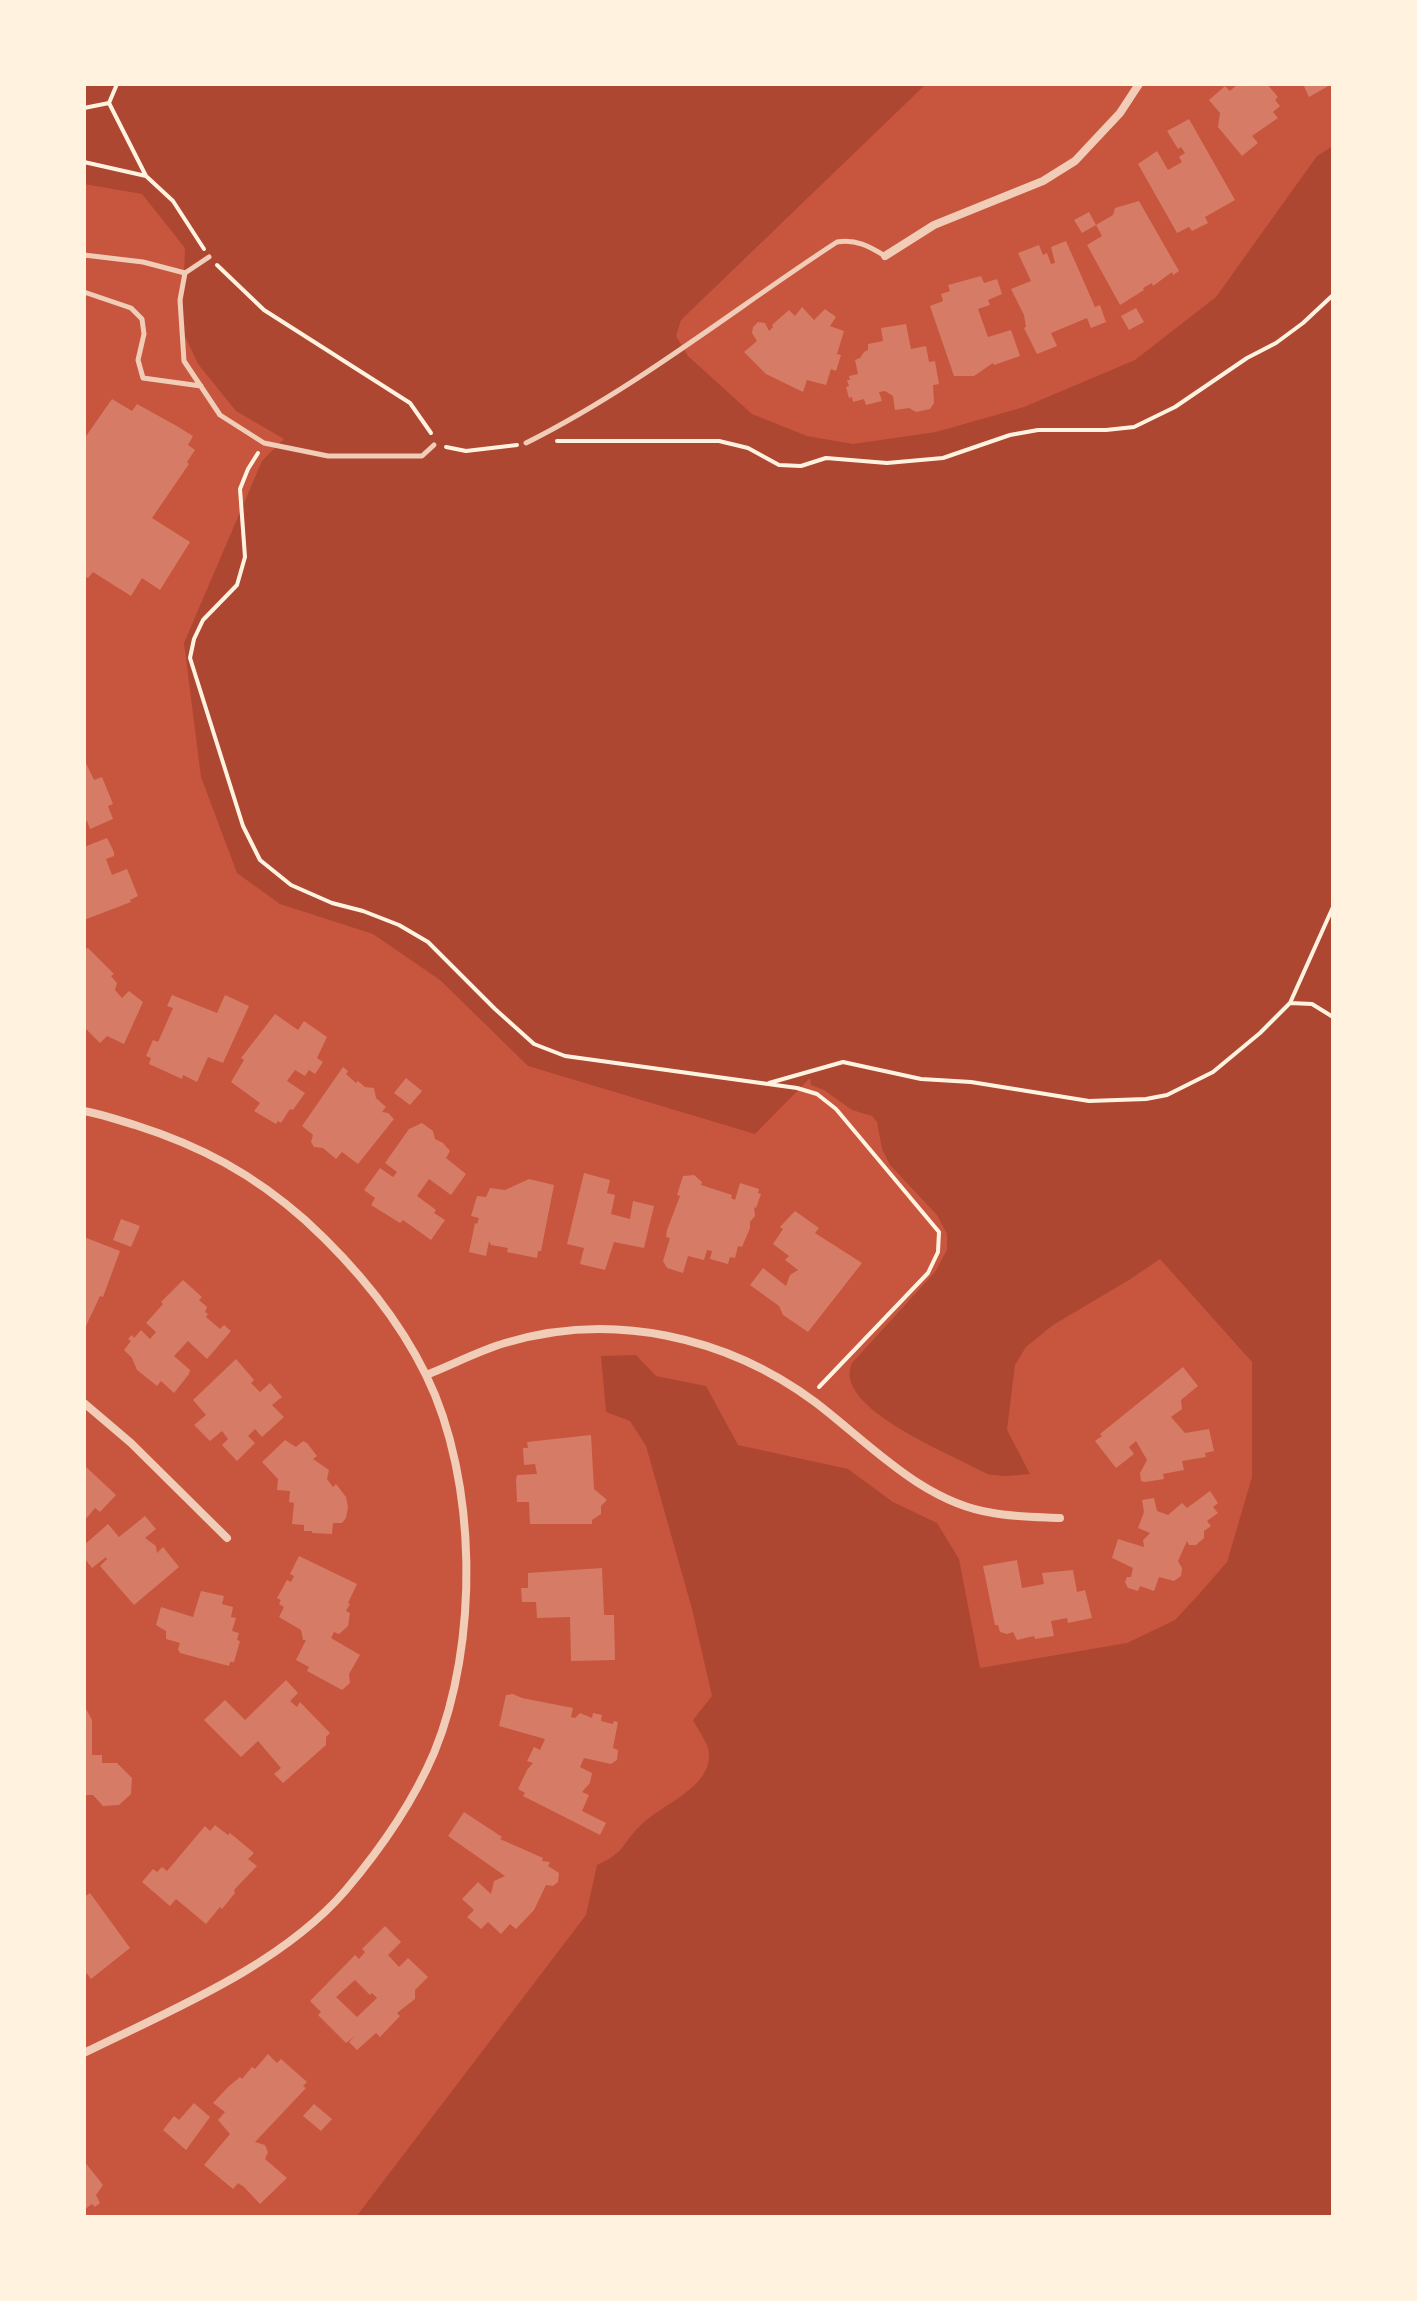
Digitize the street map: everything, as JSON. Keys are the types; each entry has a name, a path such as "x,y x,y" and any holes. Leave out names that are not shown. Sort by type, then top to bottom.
{"street":[{"path":"885,256 934,225 1043,181 1075,161 1120,113 1139,84"},
{"path":"84,1111 163,1134 223,1159 275,1194 332,1245 376,1294 426,1375 455,1462 465,1533 463,1638 453,1690 434,1753 414,1792 373,1854 343,1893 303,1930 248,1969 201,1996 84,2053"},
{"path":"426,1375 505,1343 590,1328 624,1328 707,1344 763,1370 809,1398 894,1469 950,1499 991,1513 1060,1518"},
{"path":"84,1403 131,1443 227,1538"}],"lane":[{"path":"526,443 569,422 837,242 848,240 865,244 885,256"},
{"path":"84,255 143,262 185,273"},
{"path":"209,257 185,273 180,300 184,361 220,415 264,443 328,456 422,456 434,445"},
{"path":"84,292 131,308 142,319 144,334 138,360 143,378 201,386"}],"path":[{"path":"117,84 109,103 146,176 173,201 209,257 264,310 410,403 431,431 434,445 466,451 526,443"},
{"path":"84,108 109,103"},
{"path":"84,162 146,176"},
{"path":"552,441 719,441 748,448 779,465 801,466 826,458 887,463 943,458 1010,435 1038,430 1134,427 1175,407 1247,358 1276,343 1333,295"},
{"path":"264,443 240,489 245,557 237,585 203,620 190,658 243,826 260,860 291,885 332,903 399,925 428,942 534,1044 565,1056 797,1088 817,1094 836,1109 939,1232 938,1252 928,1273 809,1398"},
{"path":"767,1084 843,1062 921,1079 971,1082 1089,1101 1167,1095 1213,1072 1290,1003 1333,907"},
{"path":"1290,1003 1312,1004 1333,1017"}],"shaded area":[{"path":"84,84 926,84 681,320 676,336 688,356 752,414 807,436 853,444 936,432 1024,407 1135,360 1216,297 1317,156 1333,146 1333,2217 356,2217 586,1915 597,1865 619,1851 642,1824 697,1783 709,1761 708,1748 693,1720 712,1696 692,1609 646,1446 630,1421 606,1412 601,1356 636,1355 656,1376 706,1386 738,1445 848,1469 893,1502 937,1523 959,1559 980,1668 1127,1643 1175,1620 1200,1593 1227,1562 1252,1477 1252,1362 1160,1259 1053,1325 1026,1347 1015,1365 1007,1430 1030,1474 998,1476 981,1471 898,1428 859,1396 850,1380 852,1363 935,1272 947,1250 947,1234 937,1215 890,1165 882,1149 877,1122 872,1116 852,1110 824,1090 811,1085 810,1078 755,1134 528,1066 440,980 373,934 280,904 237,873 201,777 184,643 262,461 284,439 236,411 198,364 182,330 185,248 142,194 84,184"}],"building":[{"path":"1238,84 1267,84 1278,97 1275,100 1280,106 1273,112 1278,118 1252,136 1258,143 1242,156 1218,127 1220,113 1209,100 1225,86 1230,91"},
{"path":"1303,84 1332,84 1309,97"},
{"path":"1189,119 1235,200 1205,217 1208,223 1192,231 1189,227 1177,233 1138,164 1157,151 1168,170 1182,162 1179,157 1185,153 1181,147 1178,149 1167,131"},
{"path":"1139,201 1179,271 1173,275 1172,272 1153,286 1152,283 1143,288 1120,305 1087,245 1102,236 1096,225 1113,215 1115,208"},
{"path":"1089,212 1096,225 1082,233 1074,220"},
{"path":"1066,241 1095,307 1100,305 1106,322 1091,328 1087,318 1051,333 1057,346 1037,354 1024,328 1024,315 1011,289 1031,281 1018,253 1039,245 1043,255 1047,253 1051,264 1055,263 1051,247"},
{"path":"981,276 984,283 997,279 1002,294 988,300 990,305 978,309 988,337 1011,330 1020,356 993,363 974,376 954,376 930,306 943,301 941,294 950,291 948,285"},
{"path":"802,307 814,320 825,309 836,317 830,326 844,331 836,371 831,369 826,385 807,380 803,392 766,374 744,352 757,341 752,333 758,322 765,323 769,331 789,310 795,316"},
{"path":"1136,308 1144,322 1129,330 1121,316"},
{"path":"906,324 911,349 926,346 929,362 935,361 939,384 933,385 934,403 930,409 916,412 909,408 895,410 893,396 885,391 879,392 882,401 866,405 864,399 853,402 846,387 849,386 849,376 858,374 855,360 868,350 868,344 883,341 881,328"},
{"path":"112,399 132,411 137,404 193,436 188,445 195,450 187,462 189,464 152,518 190,542 160,590 142,578 131,596 93,572 88,578 84,576 84,439"},
{"path":"84,759 94,780 102,777 113,804 108,806 113,819 90,829 87,821 84,822"},
{"path":"107,838 114,852 114,856 106,859 112,875 127,869 138,896 131,902 84,920 84,847"},
{"path":"88,948 114,974 111,976 117,983 115,990 122,998 129,991 143,1002 124,1044 107,1036 100,1043 84,1030 84,949"},
{"path":"172,995 217,1013 225,995 249,1006 223,1063 208,1057 197,1082 183,1075 182,1079 149,1064 151,1058 146,1056 153,1040 158,1042 173,1008 167,1006"},
{"path":"275,1014 298,1030 304,1021 327,1037 317,1058 323,1062 315,1074 309,1070 305,1076 295,1070 287,1081 305,1093 281,1123 278,1121 276,1124 254,1111 260,1103 231,1082 244,1060 241,1058"},
{"path":"343,1067 356,1083 358,1081 365,1087 374,1088 376,1098 386,1107 382,1112 394,1119 358,1164 342,1152 336,1159 323,1148 314,1147 311,1142 313,1135 302,1126"},
{"path":"406,1078 422,1091 410,1105 394,1093"},
{"path":"422,1123 450,1151 446,1158 466,1174 451,1195 429,1179 417,1196 445,1220 431,1240 403,1220 400,1223 371,1205 375,1198 364,1190 380,1168 393,1177 397,1172 385,1163 409,1129"},
{"path":"584,1173 610,1180 607,1193 615,1195 611,1214 630,1219 633,1201 654,1206 644,1248 614,1242 605,1270 580,1264 584,1248 567,1244"},
{"path":"694,1175 702,1182 701,1185 732,1195 731,1198 735,1200 740,1183 759,1189 758,1193 761,1194 754,1207 755,1216 742,1247 738,1246 735,1258 730,1257 728,1264 710,1259 712,1251 707,1250 704,1260 688,1256 683,1273 667,1268 663,1261 670,1238 666,1237 667,1230 680,1196 677,1195 683,1176"},
{"path":"529,1179 554,1185 537,1258 507,1252 508,1248 491,1245 489,1241 486,1256 469,1252 475,1223 479,1218 471,1216 477,1196 486,1197 490,1188 505,1190"},
{"path":"795,1211 819,1228 815,1233 862,1263 808,1332 783,1315 779,1306 750,1285 763,1268 786,1286 790,1275 798,1270 785,1260 789,1256 773,1244 783,1229 780,1227"},
{"path":"121,1219 140,1226 131,1247 113,1240"},
{"path":"84,1237 120,1251 103,1297 100,1296 86,1326 84,1326"},
{"path":"183,1280 202,1297 199,1300 207,1307 206,1317 220,1329 224,1325 231,1331 207,1359 188,1341 174,1356 190,1370 174,1393 161,1381 157,1386 137,1370 124,1350 132,1335 134,1338 141,1330 150,1339 156,1332 146,1323"},
{"path":"236,1359 260,1392 270,1383 282,1397 272,1405 284,1417 262,1437 255,1429 248,1436 255,1443 237,1461 222,1445 228,1439 222,1431 210,1441 194,1425 206,1415 193,1400"},
{"path":"1183,1367 1198,1386 1181,1400 1182,1409 1171,1417 1185,1433 1209,1429 1214,1451 1205,1453 1206,1457 1182,1461 1184,1470 1163,1474 1164,1479 1141,1481 1140,1473 1147,1460 1136,1441 1129,1447 1134,1454 1116,1468 1095,1441"},
{"path":"591,1435 594,1489 607,1500 601,1506 601,1514 592,1520 592,1524 530,1524 529,1502 517,1502 516,1480 517,1475 537,1474 535,1464 524,1465 523,1448 528,1448 527,1442"},
{"path":"285,1440 296,1447 303,1441 307,1443 317,1456 313,1459 329,1470 327,1479 333,1487 336,1484 346,1497 346,1518 342,1523 333,1523 332,1534 304,1531 304,1525 292,1524 294,1503 289,1502 290,1491 277,1490 278,1479 262,1462"},
{"path":"84,1465 116,1495 100,1512 95,1508 84,1521"},
{"path":"1210,1491 1218,1503 1213,1507 1218,1513 1207,1521 1211,1526 1204,1531 1204,1538 1196,1545 1189,1545 1187,1541 1178,1561 1182,1568 1181,1576 1174,1581 1159,1577 1154,1591 1140,1586 1138,1591 1128,1588 1125,1582 1127,1577 1131,1577 1133,1568 1112,1558 1118,1539 1144,1547 1143,1540 1150,1533 1138,1528 1144,1512 1142,1500 1154,1498 1157,1511 1168,1515 1182,1503 1187,1508"},
{"path":"145,1516 156,1529 145,1538 156,1546 157,1553 163,1547 179,1567 134,1605 100,1566 106,1557 92,1568 84,1558 84,1545 108,1524 119,1537"},
{"path":"299,1556 357,1584 346,1611 350,1613 348,1626 339,1634 334,1632 331,1638 360,1655 349,1674 350,1683 342,1690 307,1671 309,1667 296,1660 306,1640 303,1640 301,1630 279,1617 284,1607 277,1598 287,1580 291,1582 294,1576 290,1574"},
{"path":"1017,1560 1022,1588 1044,1584 1042,1573 1073,1570 1077,1592 1085,1590 1092,1618 1068,1623 1067,1618 1051,1621 1054,1636 1035,1639 1034,1636 1017,1640 1013,1632 1000,1632 998,1625 995,1625 983,1566"},
{"path":"602,1568 604,1615 614,1615 615,1660 571,1661 570,1617 537,1618 536,1602 522,1602 521,1588 528,1588 528,1573"},
{"path":"201,1591 224,1596 222,1604 233,1607 231,1617 236,1618 232,1631 239,1633 237,1640 240,1641 234,1662 230,1662 229,1666 180,1653 180,1643 166,1639 166,1631 156,1625 161,1607 193,1617"},
{"path":"286,1680 298,1693 290,1701 297,1707 300,1702 330,1733 326,1737 326,1745 283,1783 274,1774 281,1768 258,1741 241,1757 204,1720 225,1700 245,1720"},
{"path":"506,1695 573,1708 571,1717 575,1718 580,1713 592,1718 593,1713 602,1715 601,1721 618,1722 613,1748 618,1750 617,1760 611,1764 584,1758 580,1767 592,1773 590,1783 582,1792 589,1795 582,1811 606,1823 600,1835 523,1796 525,1793 518,1789 533,1763 527,1761 534,1747 540,1750 545,1739 499,1726"},
{"path":"84,1705 92,1720 92,1755 102,1755 102,1763 117,1763 132,1778 131,1794 119,1805 103,1806 93,1795 84,1795"},
{"path":"464,1812 502,1837 500,1839 543,1858 542,1861 550,1862 548,1866 559,1873 558,1882 553,1886 546,1885 534,1910 516,1929 510,1924 501,1934 488,1922 481,1929 467,1917 474,1910 462,1899 478,1882 491,1894 494,1881 505,1876 448,1836"},
{"path":"215,1825 254,1853 248,1859 257,1866 206,1924 176,1899 170,1906 142,1882 153,1869 157,1872 162,1867 167,1871 205,1826 210,1831"},
{"path":"90,1893 130,1948 91,1979 84,1970 84,1897"},
{"path":"385,1926 401,1942 388,1955 399,1967 408,1958 428,1977 415,1990 415,1999 397,2013 400,2016 380,2037 376,2033 357,2050 349,2042 355,2036 346,2043 318,2015 321,2012 310,2001 355,1955 359,1959 365,1952 362,1949","holes":["355,1980 370,1995 372,1993 377,1998 357,2017 336,1997"]},
{"path":"268,2054 277,2063 281,2059 307,2082 303,2086 306,2088 255,2142 265,2145 268,2152 265,2159 287,2178 260,2204 244,2187 238,2183 233,2189 204,2165 230,2134 218,2120 225,2112 213,2103 252,2067 255,2069"},
{"path":"194,2103 210,2117 186,2150 163,2130 174,2116 179,2120"},
{"path":"314,2104 332,2119 321,2131 303,2116"},
{"path":"84,2161 103,2185 96,2195 100,2203 84,2210"}]}
